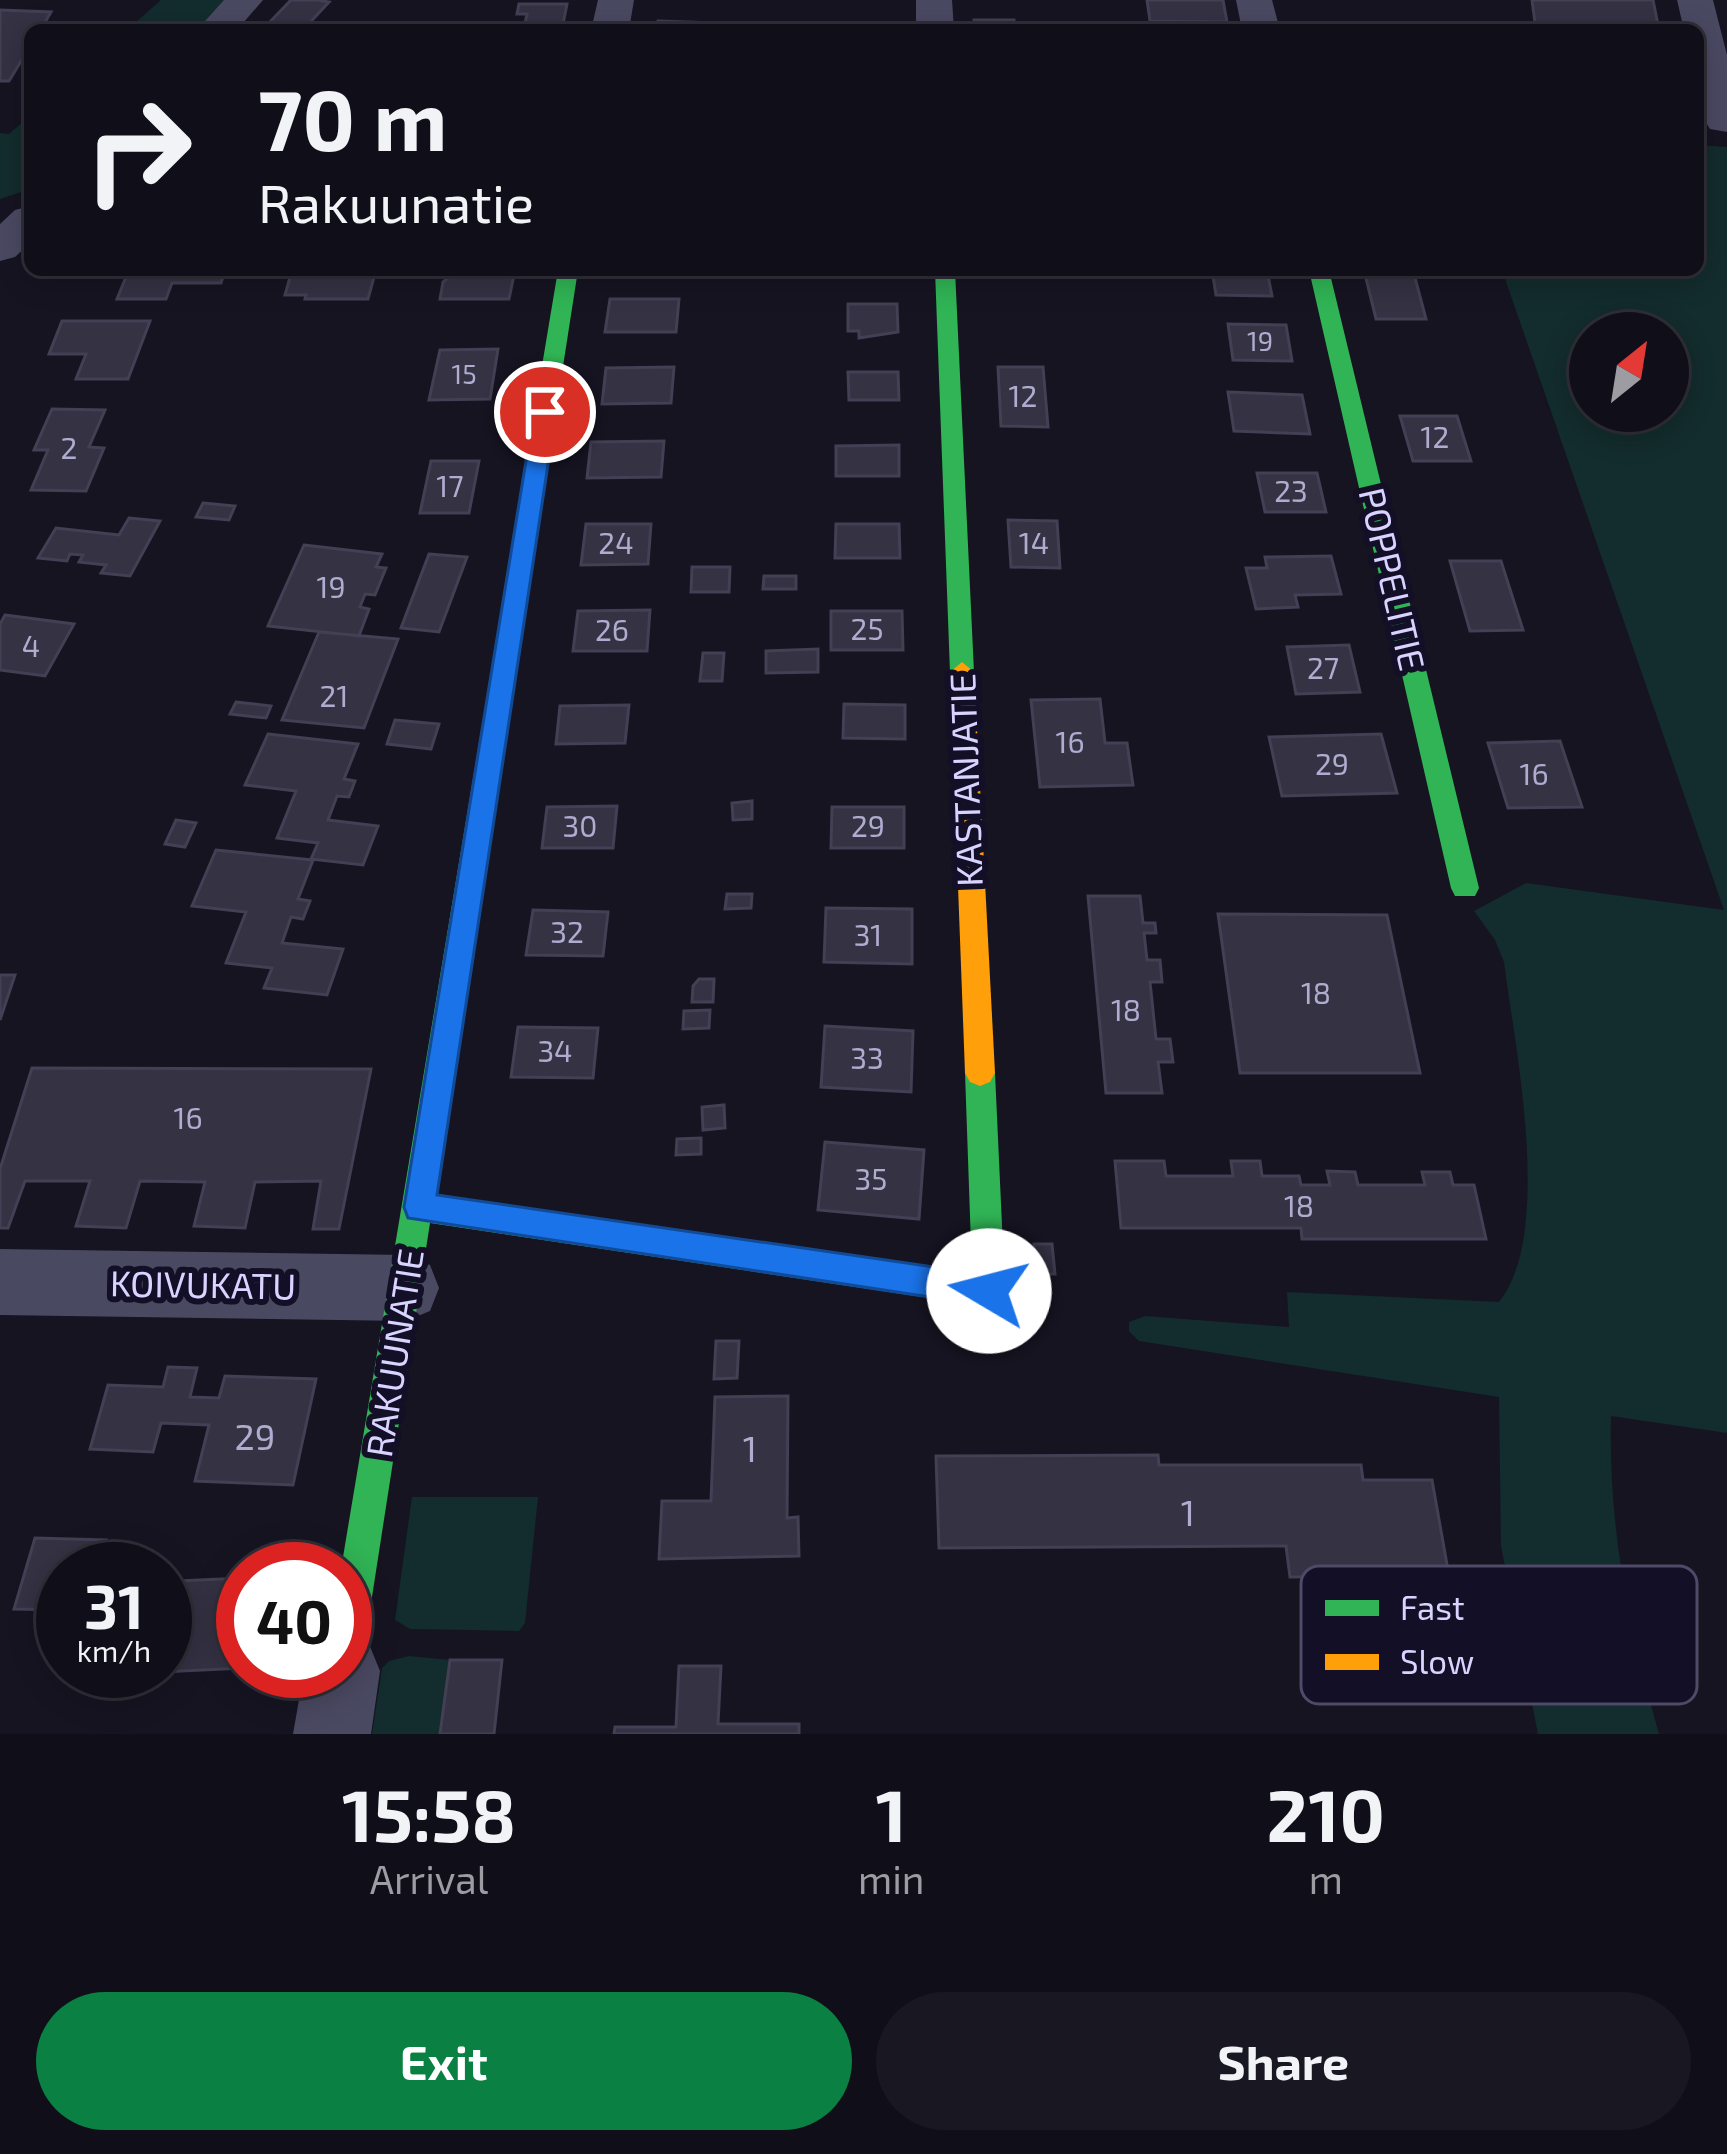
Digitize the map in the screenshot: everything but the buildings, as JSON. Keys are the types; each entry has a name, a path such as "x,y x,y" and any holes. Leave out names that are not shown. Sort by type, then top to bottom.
{"street":[{"path":"221,24 245,0"},
{"path":"1704,38 1724,121"},
{"path":"0,248 24,225"},
{"name":"RAKUUNATIE","path":"364,1542 567,276"},
{"name":"KASTANJATIE","path":"419,1207 989,1291 945,276"},
{"name":"POPPELITIE","path":"1319,276 1466,888"},
{"name":"KOIVUKATU","path":"0,1282 406,1288"},
{"path":"332,1734 338,1698"}],"green space":[{"path":"161,0 228,0 205,24 134,24"},
{"path":"24,121 24,191 0,199 0,133 9,134"},
{"path":"1704,145 1727,147 1727,1433 1611,1416 1613,1498 1622,1566 1505,1566 1499,1397 1139,1341 1129,1331 1129,1322 1145,1316 1289,1327 1287,1292 1499,1302 1515,1271 1525,1232 1526,1138 1504,962 1474,911 1526,883 1724,910 1504,276 1704,276"},
{"path":"412,1497 538,1497 525,1623 519,1631 410,1629 395,1620"},
{"path":"409,1656 450,1660 440,1734 372,1734 382,1668"},
{"path":"1532,1704 1651,1704 1659,1734 1538,1734"}],"traffic: fast":[{"path":"363,1542 567,276"},
{"path":"945,276 962,672"},
{"path":"1320,276 1465,888"},
{"path":"419,1207 989,1291 980,1073"}],"traffic: slow":[{"path":"962,672 980,1073"}],"route":[{"path":"545,412 419,1207 989,1291"}]}
